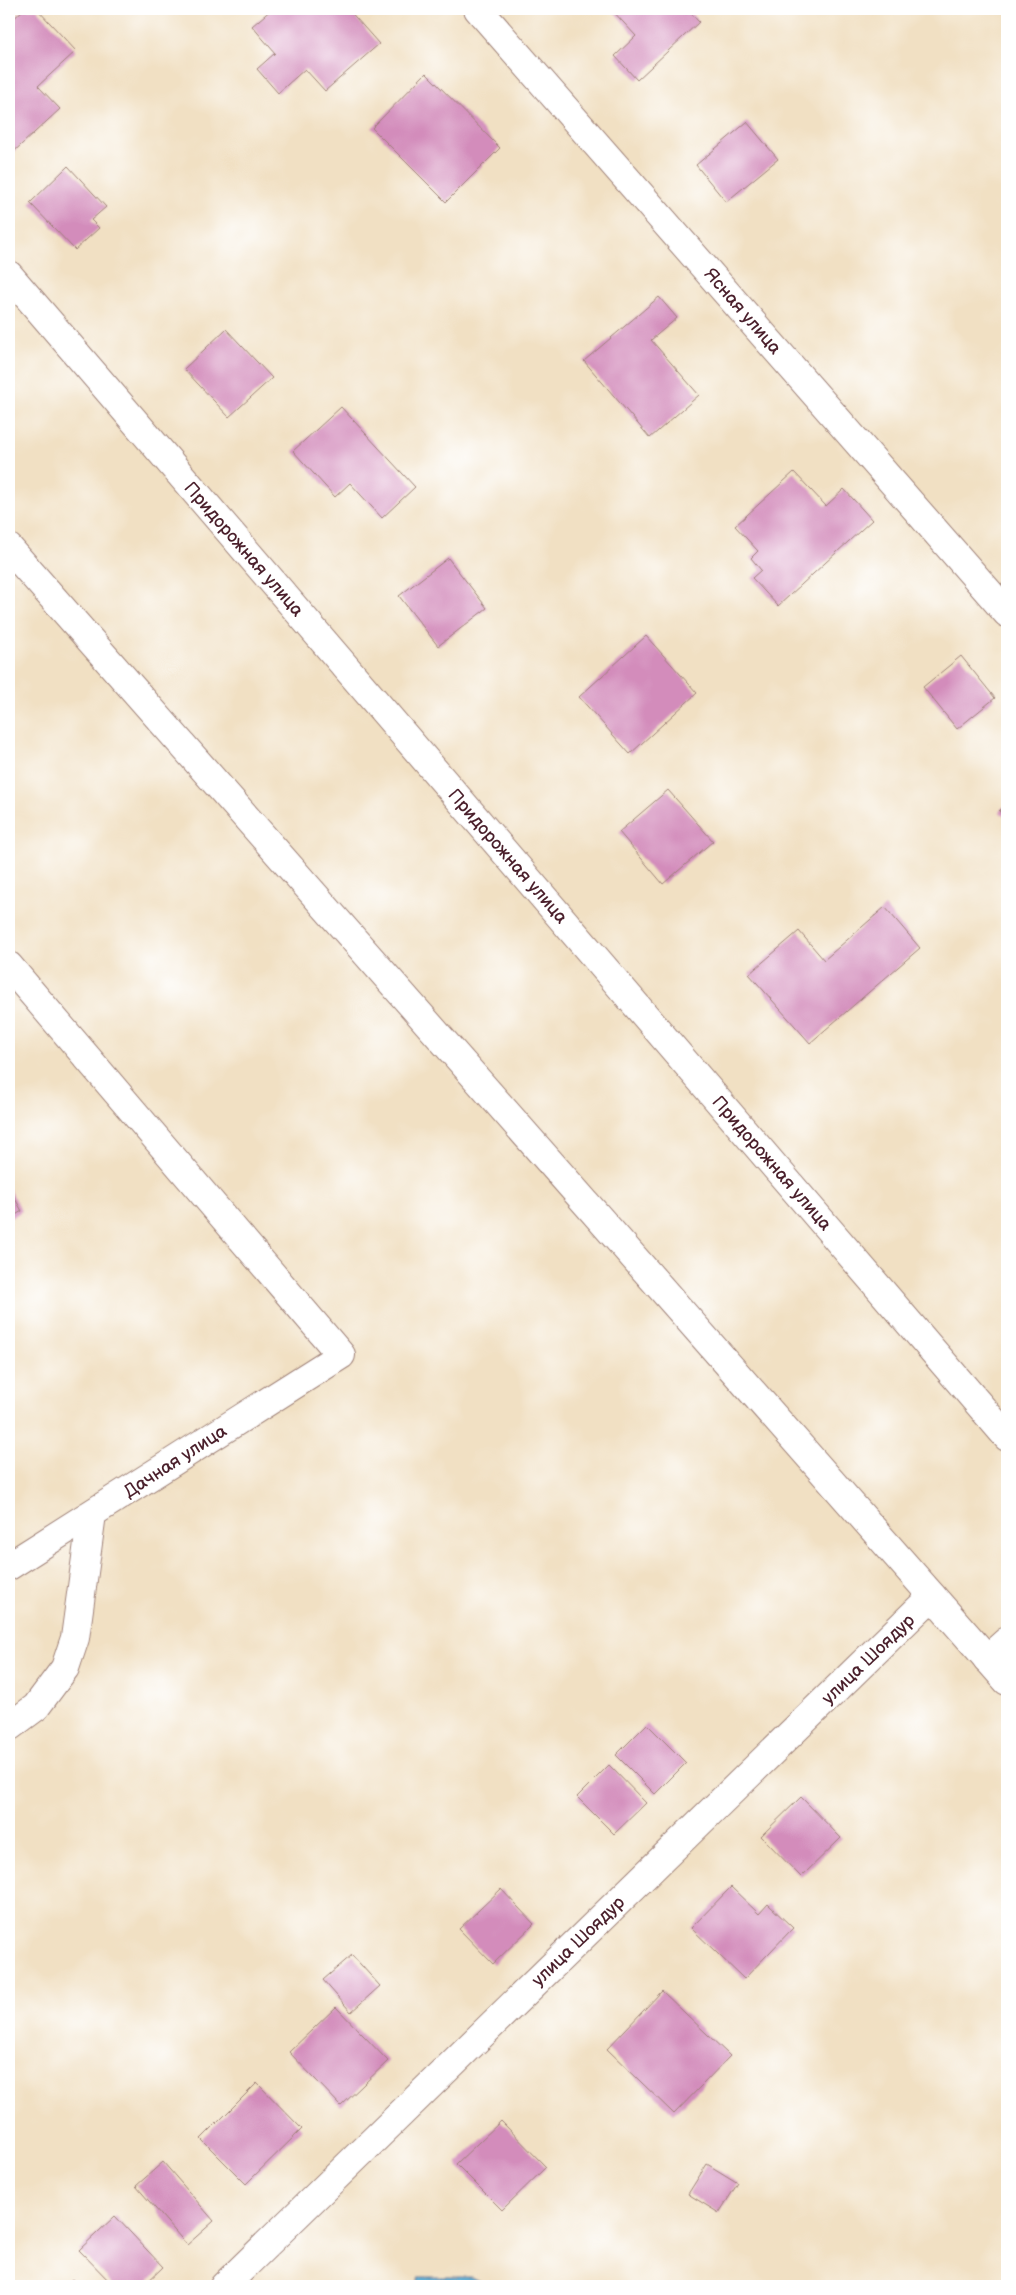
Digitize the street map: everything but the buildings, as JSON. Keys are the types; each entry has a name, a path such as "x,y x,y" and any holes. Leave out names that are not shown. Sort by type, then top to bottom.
{"street":[{"name":"Ясная улица","path":"478,9 1007,613"},
{"name":"Придорожная улица","path":"9,275 1007,1437"},
{"path":"9,548 932,1596 997,1650 1007,1681"},
{"name":"Дачная улица","path":"9,966 341,1354 9,1566"},
{"path":"9,1727 36,1707 65,1668 75,1638 92,1514"},
{"name":"улица Шоядур","path":"224,2286 932,1596"}],"water":[{"path":"419,2277 471,2277 489,2286 417,2286"}]}
